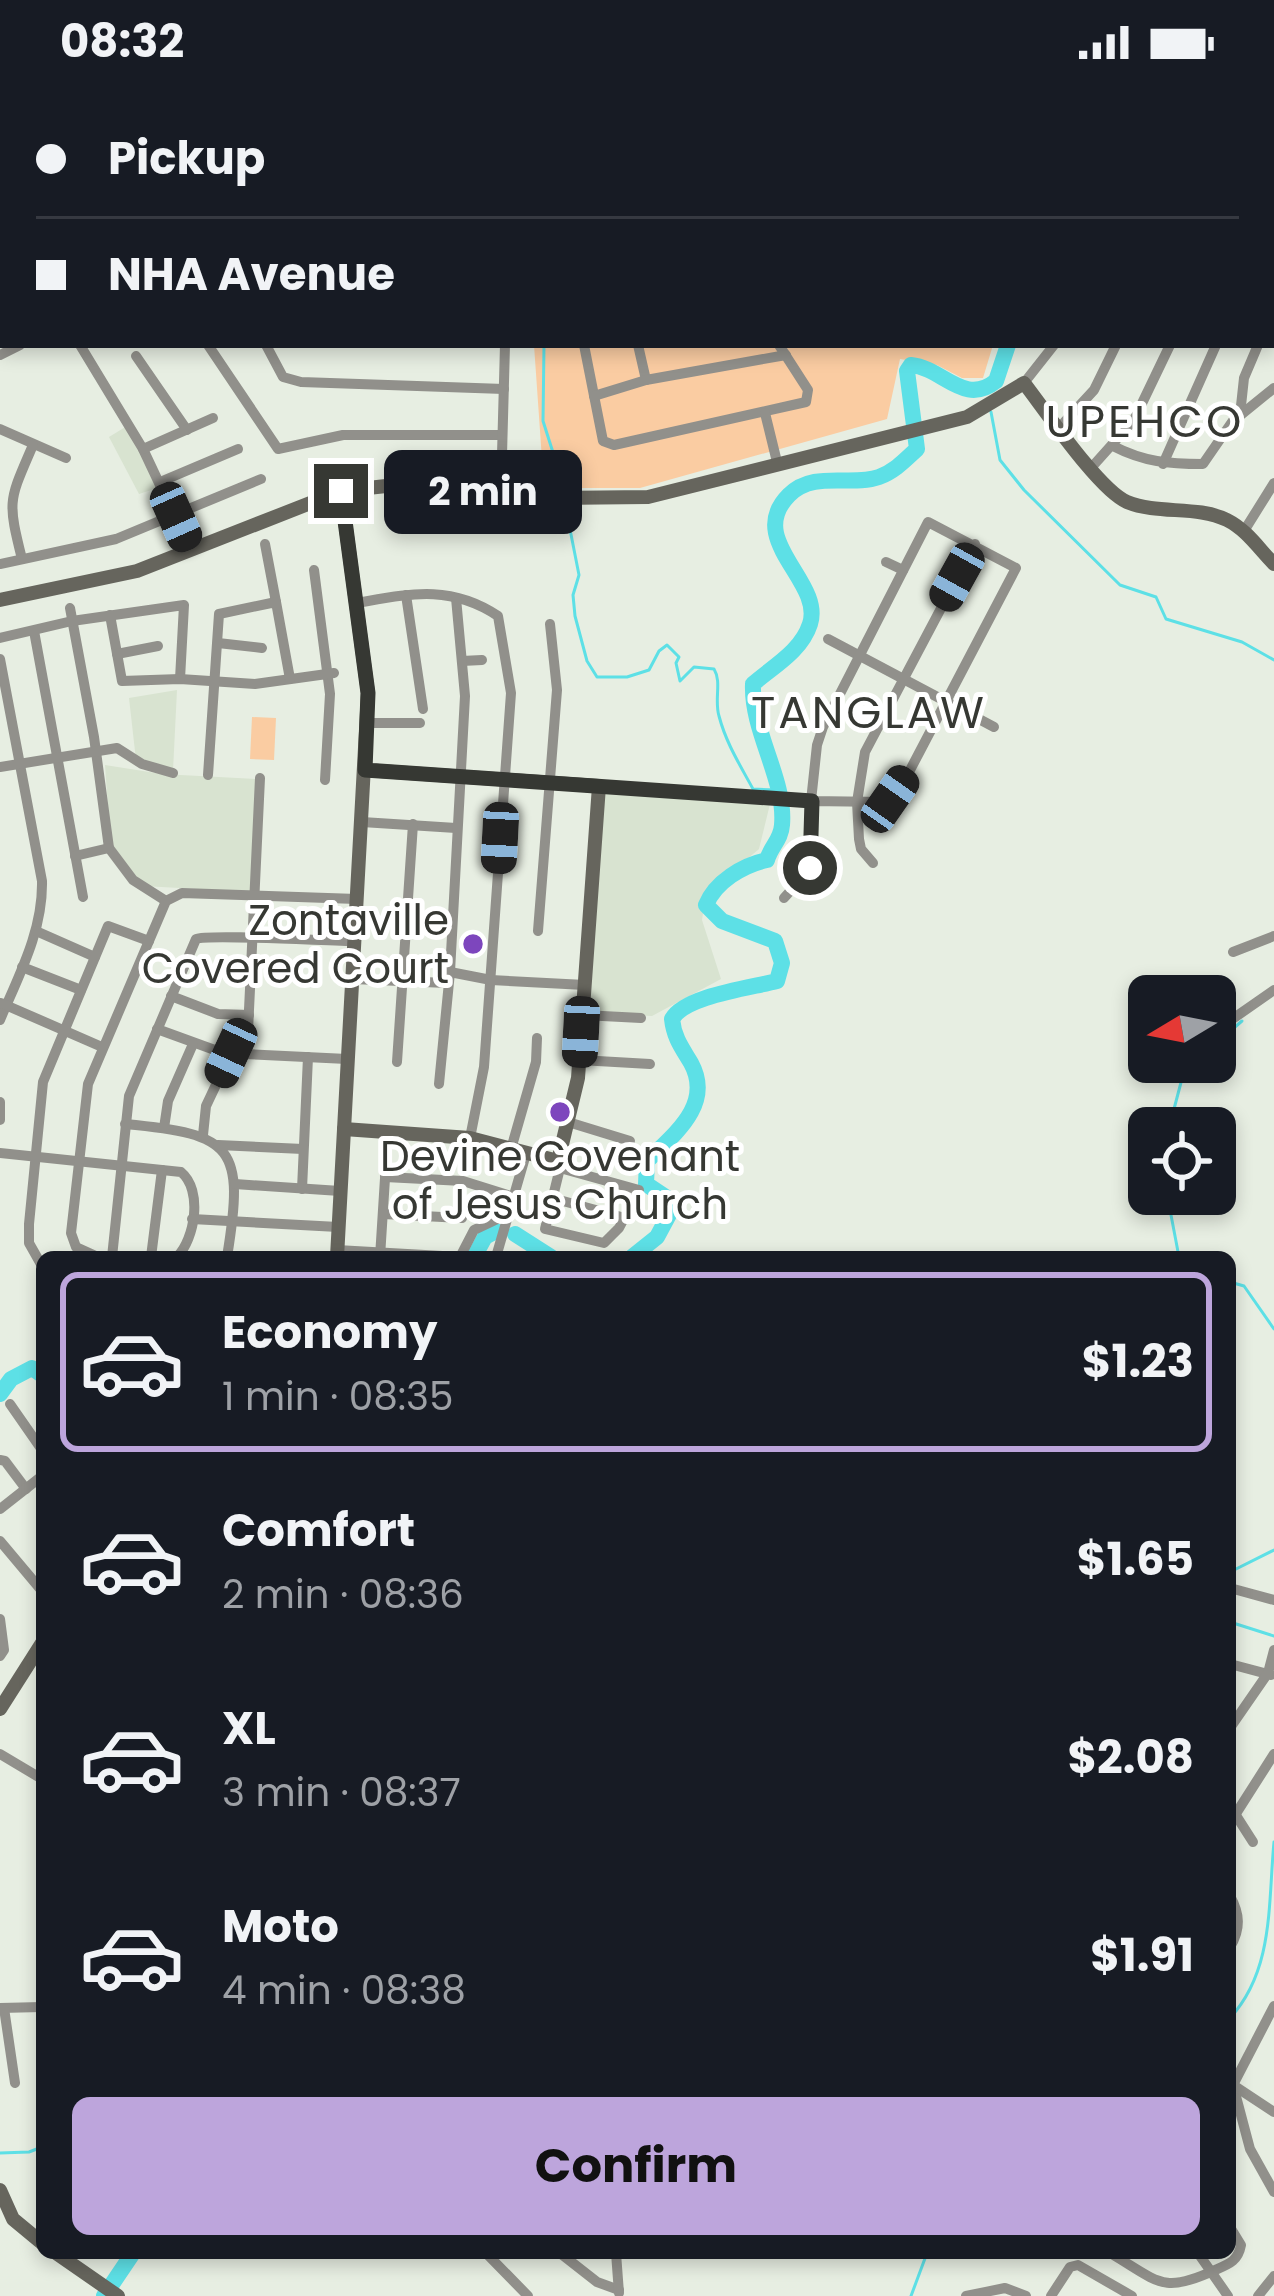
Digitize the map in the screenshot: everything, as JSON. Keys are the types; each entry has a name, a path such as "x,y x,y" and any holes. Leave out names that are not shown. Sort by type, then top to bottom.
{"street":[{"path":"82,348 143,449 191,551"},
{"path":"210,348 278,449 343,435 502,435"},
{"path":"268,348 283,376 301,382 504,389"},
{"path":"500,491 505,348"},
{"path":"585,348 594,396 603,441 614,446 806,402 808,390 782,350 594,396"},
{"path":"639,348 646,380"},
{"path":"0,600 137,571 341,491 386,486 554,498 649,497 990,406 1024,383 1052,348"},
{"path":"1059,428 1094,390 1115,348"},
{"path":"1091,468 1134,420 1169,348"},
{"path":"1163,464 1215,348"},
{"path":"1240,416 1244,378 1257,348"},
{"path":"136,356 187,430"},
{"path":"1024,383 1113,492 1129,502 1214,515 1244,531 1274,564"},
{"path":"1113,446 1163,464 1203,464 1240,416 1274,388"},
{"path":"764,412 777,462"},
{"path":"143,449 213,418"},
{"path":"1,431 65,458"},
{"path":"22,559 9,509 33,445"},
{"path":"160,482 238,449"},
{"path":"0,564 116,539 261,479"},
{"path":"1244,531 1274,483"},
{"path":"337,1251 368,693 341,491"},
{"path":"365,770 459,779 812,801 878,803 890,799 1016,568 928,522 823,727 817,745 812,801 810,868 784,898"},
{"path":"266,544 290,680"},
{"path":"872,863 860,849 857,802 865,752 975,544"},
{"path":"886,562 903,570"},
{"path":"314,570 331,674 325,780"},
{"path":"357,603 434,592 498,616 512,694 484,1067 470,1138"},
{"path":"406,595 423,709"},
{"path":"439,1084 466,696 456,598"},
{"path":"208,775 219,614 276,602"},
{"path":"0,638 34,631 71,615 184,605 180,679"},
{"path":"71,615 109,848 133,880 166,901"},
{"path":"110,615 122,681 255,684 331,674"},
{"path":"538,931 557,690 550,624"},
{"path":"34,631 83,897"},
{"path":"828,639 994,727"},
{"path":"218,643 262,648"},
{"path":"117,654 158,646"},
{"path":"0,659 42,881 40,919 0,1020"},
{"path":"462,661 482,660"},
{"path":"367,723 420,723"},
{"path":"0,767 117,748 142,764 173,773"},
{"path":"203,1135 206,1106 231,1053 246,1037 260,778"},
{"path":"344,1129 470,1138 518,1151 559,1165 639,1190 625,1219 604,1244 544,1226 553,1198 559,1165 580,1060 599,786"},
{"path":"362,822 457,828"},
{"path":"397,1062 413,824"},
{"path":"75,856 109,848"},
{"path":"85,1251 76,1247 71,1233 88,1084 166,901 182,893 357,899"},
{"path":"36,1256 28,1243 43,1082 109,926 148,940"},
{"path":"36,932 95,957"},
{"path":"113,1251 129,1096 199,937 355,941"},
{"path":"1233,952 1274,937"},
{"path":"22,967 80,990"},
{"path":"353,980 448,978 585,985"},
{"path":"1236,1017 1274,990"},
{"path":"171,996 218,1014 249,1015"},
{"path":"3,1004 102,1047"},
{"path":"583,1015 641,1018"},
{"path":"158,1029 231,1053 347,1059"},
{"path":"498,1251 514,1197 537,1038"},
{"path":"164,1128 168,1101 193,1044"},
{"path":"302,1189 308,1057"},
{"path":"580,1060 650,1064"},
{"path":"0,1102 0,1120"},
{"path":"568,1122 630,1141"},
{"path":"125,1124 203,1135 218,1145 303,1149"},
{"path":"381,1251 388,1131"},
{"path":"218,1145 235,1184 228,1251"},
{"path":"0,1153 181,1172 190,1179 194,1193 193,1219 183,1251"},
{"path":"152,1251 162,1169"},
{"path":"385,1177 463,1181 514,1197"},
{"path":"235,1184 340,1191"},
{"path":"553,1198 625,1219"},
{"path":"463,1251 474,1230 510,1213"},
{"path":"383,1214 462,1218"},
{"path":"193,1219 338,1227"},
{"path":"10,1405 36,1442"},
{"path":"0,1460 26,1489"},
{"path":"0,1509 36,1481"},
{"path":"0,1541 36,1584"},
{"path":"1236,1590 1274,1600"},
{"path":"0,1619 4,1650 0,1656"},
{"path":"2,1699 36,1651"},
{"path":"1236,1720 1271,1674 1274,1651"},
{"path":"1236,1665 1271,1674"},
{"path":"0,1754 36,1775"},
{"path":"1236,1808 1274,1754"},
{"path":"1236,1819 1253,1842"},
{"path":"1236,2079 1274,2006"},
{"path":"15,2083 2,2008 36,2007"},
{"path":"1236,2087 1274,2112"},
{"path":"1236,2096 1250,2150 1274,2192"},
{"path":"0,2190 7,2221 36,2239"},
{"path":"64,2259 114,2293"},
{"path":"492,2259 528,2296"},
{"path":"568,2259 619,2293"},
{"path":"616,2259 619,2293"},
{"path":"1120,2259 1167,2286 1192,2282 1232,2259"},
{"path":"1203,2259 1228,2296"},
{"path":"1051,2296 1070,2267 1078,2265 1132,2296"},
{"path":"1258,2296 1274,2276"},
{"path":"966,2296 1005,2288 1025,2296"}],"shaded area":[{"path":"534,348 992,348 983,378 962,378 937,365 900,359 887,419 640,488 544,488"},
{"path":"127,426 157,488 139,494 109,437"},
{"path":"177,690 173,771 136,760 129,698"},
{"path":"252,717 276,718 274,760 250,759"},
{"path":"105,765 162,774 258,779 252,892 143,886 111,850"},
{"path":"602,790 770,804 759,849 706,894 702,920 721,979 652,1016 588,1013"}],"waterway":[{"path":"544,348 543,421 563,484"},
{"path":"640,1251 657,1237 671,1211 667,1198 646,1184 647,1161 687,1118 697,1092 697,1078 672,1019 690,1004 777,981 782,963 775,941 722,921 706,905 731,876 767,860 781,830 779,790 757,720 753,684 800,643 810,624 811,608 780,544 775,528 778,512 799,487 879,477 917,449 907,371 911,365 974,390 996,381 1007,348"},
{"path":"991,412 1000,460 1120,585 1156,597 1166,619 1242,642 1274,660"},
{"path":"566,509 579,575 573,595 575,616 587,661 597,677 627,677 649,670 667,645 679,657 680,681 694,667 714,669 719,716 734,754 753,789 775,790"},
{"path":"1236,1026 1242,1021"},
{"path":"1175,1107 1181,1083"},
{"path":"1171,1215 1178,1251"},
{"path":"477,1251 485,1237 496,1231"},
{"path":"515,1234 542,1251"},
{"path":"1236,1284 1244,1286 1274,1329"},
{"path":"0,1394 11,1379 32,1368 36,1371"},
{"path":"1236,1569 1274,1550"},
{"path":"1236,1624 1274,1636"},
{"path":"1236,2010 1262,1958 1274,1842"},
{"path":"0,2153 36,2149"},
{"path":"104,2296 129,2259"},
{"path":"911,2296 925,2259"}],"place":[{"name":"Zontaville Covered Court","path":"473,944"},
{"name":"Devine Covenant of Jesus Church","path":"560,1112"}],"district":[{"name":"UPEHCO","path":"1145,421"},
{"name":"TANGLAW","path":"869,712"}],"route":[{"path":"341,491 368,693 365,770 812,801 810,868"}]}
